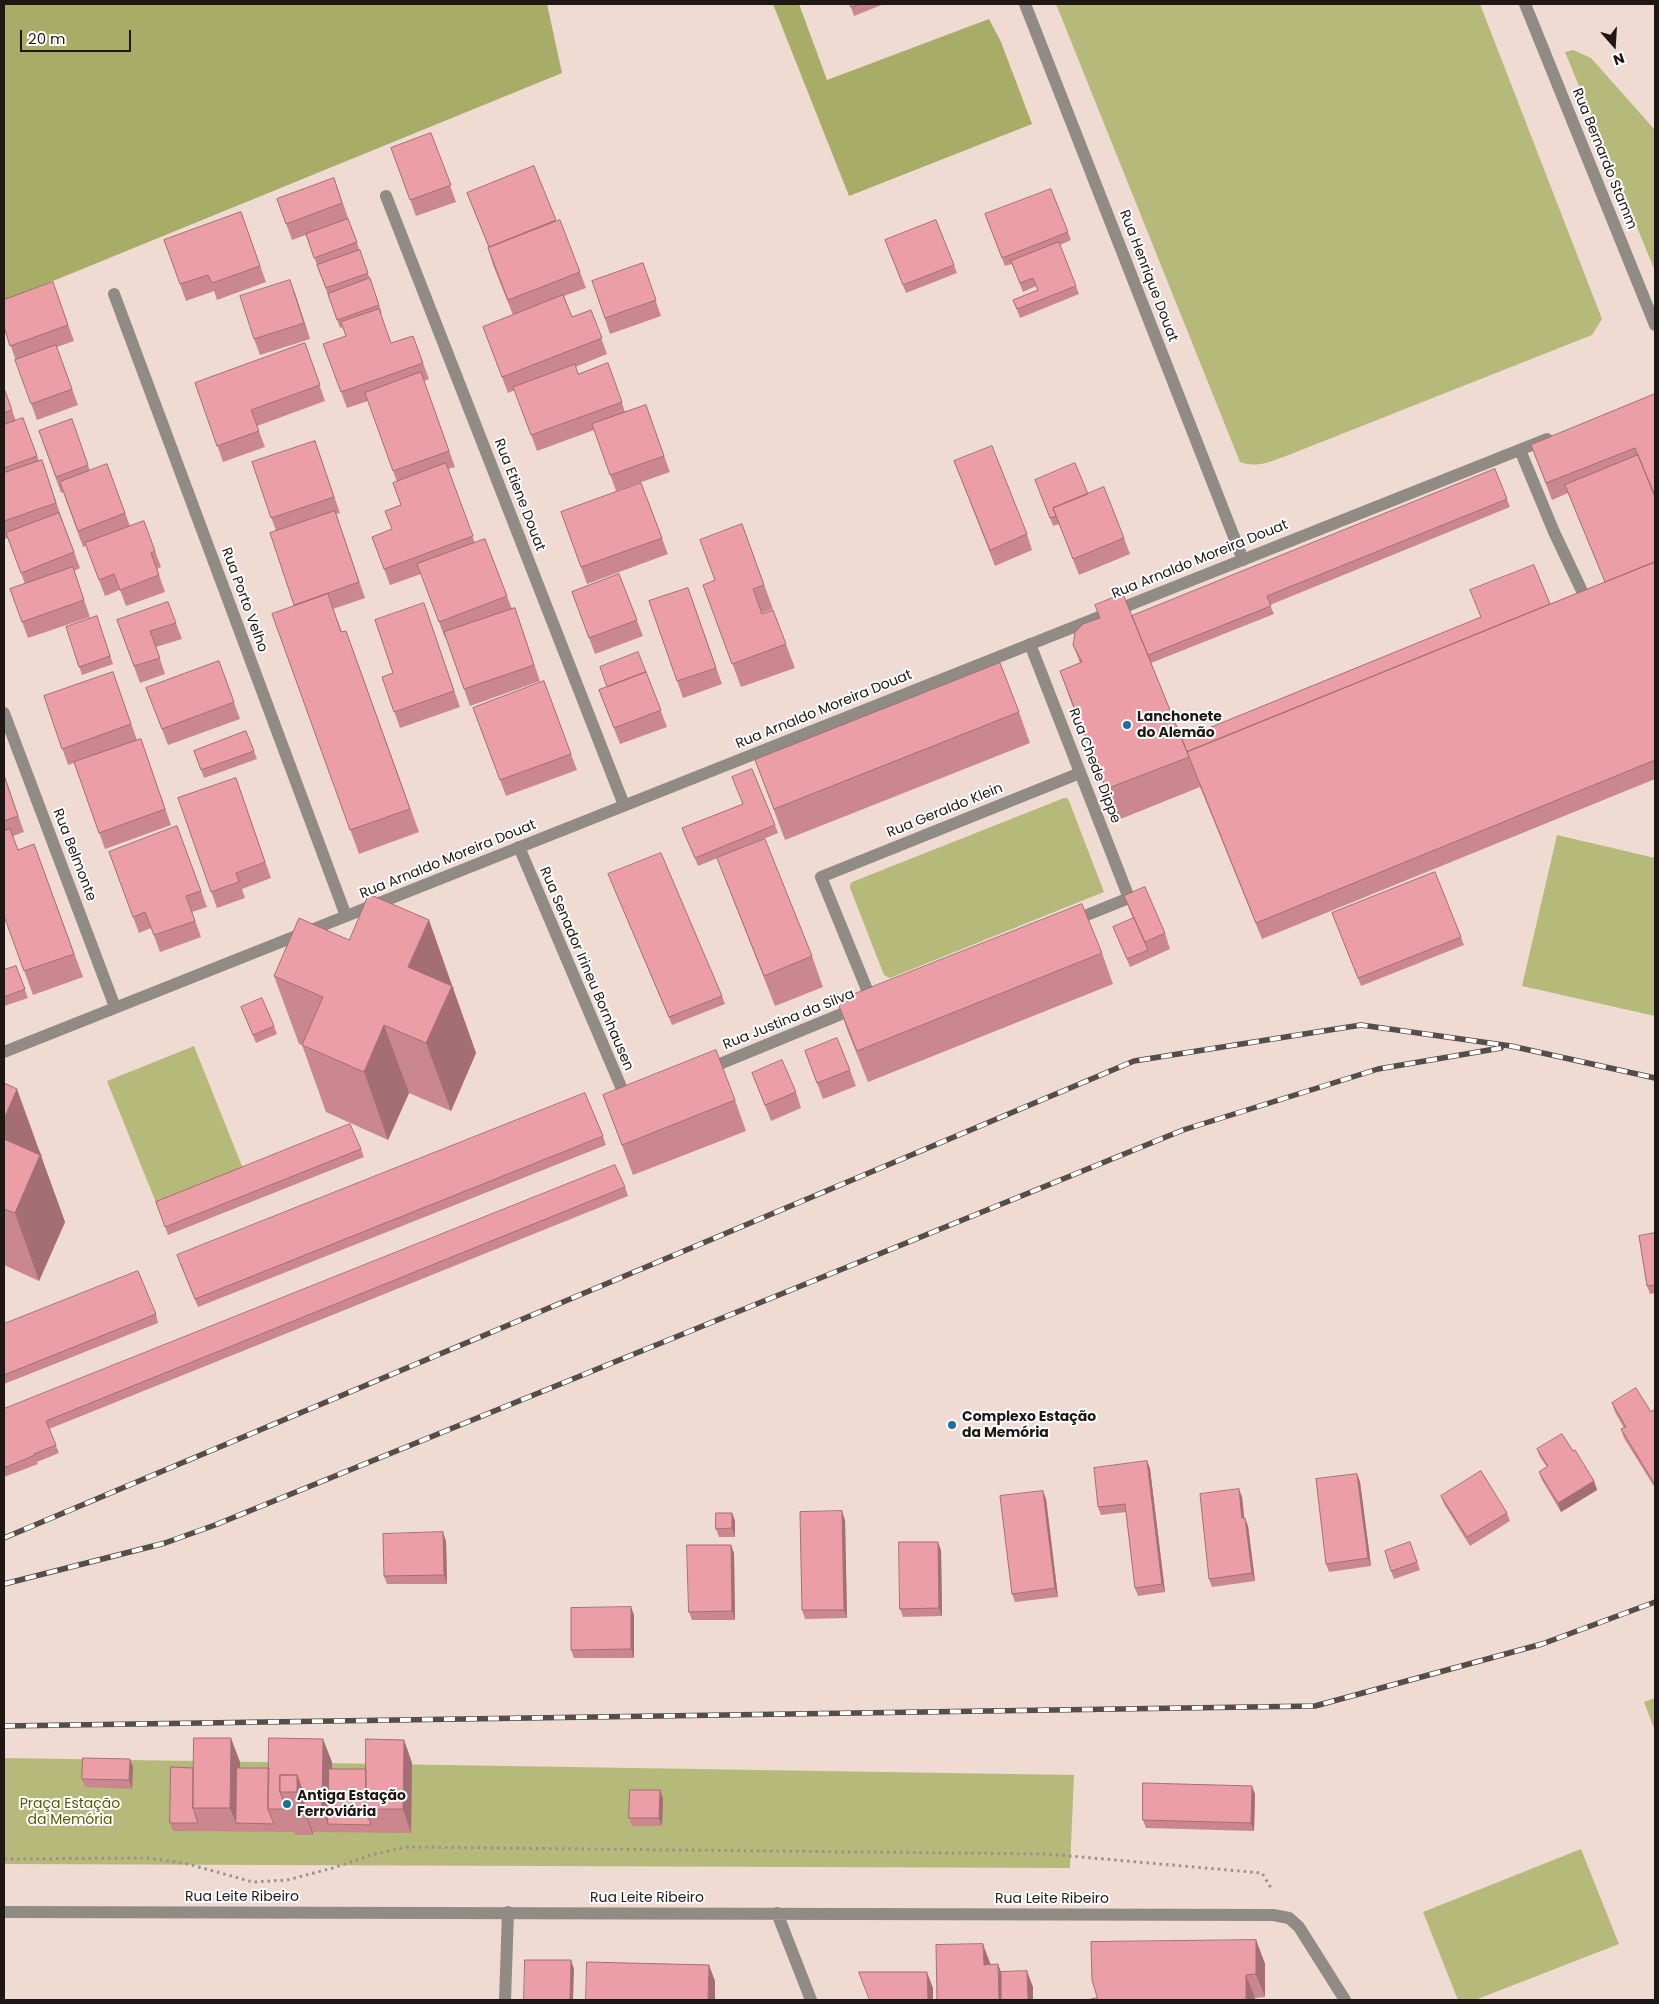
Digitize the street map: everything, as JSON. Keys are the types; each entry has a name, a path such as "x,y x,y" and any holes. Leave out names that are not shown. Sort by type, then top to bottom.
{"street":[{"name":"Rua Henrique Douat","path":"1025,4 1243,560"},
{"name":"Rua Bernardo Stamm","path":"1525,4 1655,325"},
{"name":"Rua Etiene Douat","path":"386,196 624,805"},
{"name":"Rua Porto Velho","path":"114,294 346,916"},
{"name":"Rua Arnaldo Moreira Douat","path":"4,1052 1556,436"},
{"path":"1520,450 1554,532 1582,590"},
{"name":"Rua Chede Dippe","path":"1030,644 1129,898 1065,924"},
{"name":"Rua Belmonte","path":"4,717 115,1007"},
{"name":"Rua Geraldo Klein","path":"876,1000 821,877 1080,773"},
{"name":"Rua Senador Irineu Bornhausen","path":"519,847 626,1102 642,1095"},
{"name":"Rua Justina da Silva","path":"690,1076 876,1000"},
{"name":"Rua Leite Ribeiro","path":"4,1912 1263,1915 1290,1918"},
{"path":"505,2000 508,1912"},
{"path":"777,1913 810,2000"},
{"path":"1290,1918 1299,1927 1345,2000"}],"path":[{"path":"4,1859 148,1858 188,1864 253,1882 287,1880 333,1868 371,1855 406,1847 1047,1854 1262,1873 1290,1918"}],"green space":[{"path":"4,4 547,4 562,73 4,301"},
{"path":"773,4 799,4 827,80 989,19 1001,42 1032,124 849,196"},
{"path":"1056,4 1480,4 1602,319 1592,335 1286,456 1258,464 1240,462"},
{"path":"1573,50 1591,58 1655,130 1655,271 1565,52"},
{"path":"1067,798 1069,801 1104,892 890,978 884,975 850,888 852,882"},
{"path":"1557,835 1655,858 1655,1016 1522,986"},
{"path":"194,1046 246,1176 159,1210 107,1081"},
{"path":"1655,1698 1655,1731 1644,1702"},
{"name":"Praça Estação da Memória","path":"4,1758 1074,1775 1070,1868 4,1864"},
{"path":"1581,1849 1619,1944 1475,2000 1458,2000 1423,1912"}],"building":[{"path":"850,4 861,4 851,7"},
{"path":"431,133 451,185 410,200 391,148"},
{"path":"534,166 556,220 489,247 467,193"},
{"path":"334,178 342,203 286,224 277,199"},
{"path":"1051,189 1068,232 1002,258 985,214"},
{"path":"241,212 260,266 212,283 208,275 180,284 164,240"},
{"path":"348,219 357,242 314,258 306,234"},
{"path":"560,220 580,272 508,300 488,248"},
{"path":"936,220 954,265 903,285 885,240"},
{"path":"1059,242 1076,286 1017,309 1013,300 1038,290 1033,278 1020,283 1011,261"},
{"path":"360,250 368,273 326,288 317,265"},
{"path":"643,263 656,300 605,318 592,281"},
{"path":"370,278 379,305 337,320 328,294"},
{"path":"290,280 304,323 254,339 240,296"},
{"path":"53,282 68,325 10,346 4,327 4,300"},
{"path":"563,295 572,317 591,310 602,338 502,377 483,327"},
{"path":"379,309 391,343 413,336 423,363 341,392 323,344 346,336 341,322"},
{"path":"305,343 320,385 251,410 259,431 217,446 195,383"},
{"path":"56,345 72,389 31,404 15,360"},
{"path":"608,363 622,402 531,435 513,387 575,364 578,374"},
{"path":"421,372 449,451 393,471 365,393"},
{"path":"4,388 12,410 4,413"},
{"path":"1655,394 1655,496 1635,448 1546,483 1531,445"},
{"path":"646,405 664,456 610,475 592,424"},
{"path":"23,418 37,456 4,468 4,425"},
{"path":"72,419 88,465 56,477 39,431"},
{"path":"315,441 334,497 271,518 252,462"},
{"path":"992,446 1027,534 990,550 954,461"},
{"path":"1638,455 1655,497 1655,562 1605,582 1565,485"},
{"path":"42,460 56,503 4,521 4,473"},
{"path":"446,463 473,536 384,569 372,537 392,529 385,511 401,505 393,483"},
{"path":"1075,463 1088,494 1053,508 1056,516 1050,518 1035,480"},
{"path":"107,464 125,513 78,531 60,482"},
{"path":"1495,469 1507,499 1267,596 1271,606 1148,655 1132,616"},
{"path":"641,483 662,538 581,567 561,512"},
{"path":"1104,487 1124,538 1073,559 1053,508"},
{"path":"335,511 359,582 294,605 270,533"},
{"path":"59,513 74,552 21,573 6,533"},
{"path":"144,521 155,551 151,553 159,575 120,590 114,574 99,580 85,543"},
{"path":"742,524 764,585 753,589 762,614 773,610 786,644 732,664 703,585 715,580 700,540"},
{"path":"485,539 507,596 439,622 417,564"},
{"path":"1655,562 1655,760 1256,923 1187,752"},
{"path":"1534,565 1550,604 1187,752 1182,739 1481,617 1470,590"},
{"path":"73,567 84,600 22,622 10,589"},
{"path":"619,574 637,620 589,638 572,592"},
{"path":"688,588 716,668 677,681 649,601"},
{"path":"328,594 341,632 346,631 410,809 350,830 272,614"},
{"name":"Lanchonete do Alemão","path":"1123,594 1189,757 1106,789 1060,671 1082,662 1073,645 1075,632 1083,624 1100,618 1095,605"},
{"path":"168,602 176,623 150,631 160,658 134,666 117,620"},
{"path":"424,603 454,691 394,712 382,677 393,673 375,620"},
{"path":"515,608 534,665 464,689 444,632"},
{"path":"97,616 110,656 79,667 66,627"},
{"path":"638,652 646,672 607,687 600,667"},
{"path":"219,661 234,702 162,729 146,688"},
{"path":"1000,663 1019,712 774,809 755,760"},
{"path":"113,672 131,724 62,749 44,696"},
{"path":"646,672 661,710 614,728 599,690"},
{"path":"544,681 571,754 500,780 473,708"},
{"path":"246,731 254,751 201,770 194,751"},
{"path":"141,739 165,809 99,833 74,762"},
{"path":"752,769 775,825 695,858 682,828 743,804 732,777"},
{"path":"4,775 18,816 4,821"},
{"path":"236,778 265,862 236,873 239,882 211,892 178,798"},
{"path":"177,826 201,891 186,896 195,921 154,935 145,912 133,917 109,852"},
{"path":"10,829 18,850 34,844 74,954 24,971 4,916 4,831"},
{"path":"765,839 812,956 764,976 717,858"},
{"path":"661,853 722,996 669,1017 608,874"},
{"path":"1435,872 1461,937 1358,978 1332,913"},
{"path":"1145,887 1165,933 1145,942 1124,896"},
{"path":"369,894 429,920 408,967 452,986 426,1043 384,1025 364,1072 302,1045 323,997 274,976 299,918 349,940"},
{"path":"1082,904 1102,953 857,1051 837,1001"},
{"path":"1134,918 1148,950 1127,959 1113,927"},
{"path":"16,966 25,989 4,997 4,970"},
{"path":"262,998 274,1026 253,1035 241,1007"},
{"path":"837,1038 850,1070 817,1083 805,1051"},
{"path":"716,1050 735,1100 622,1145 603,1095"},
{"path":"782,1060 796,1092 765,1105 752,1073"},
{"path":"4,1083 17,1089 4,1119"},
{"path":"585,1093 603,1136 195,1299 177,1255"},
{"path":"350,1124 361,1149 165,1227 156,1202"},
{"path":"4,1139 40,1155 15,1213 4,1209"},
{"path":"615,1165 625,1187 46,1421 56,1445 4,1468 4,1409"},
{"path":"1655,1233 1655,1285 1647,1286 1639,1236"},
{"path":"138,1271 156,1314 4,1375 4,1324"},
{"path":"1636,1388 1651,1412 1655,1409 1654,1483 1621,1429 1626,1427 1612,1403"},
{"path":"1562,1434 1573,1451 1575,1450 1594,1481 1558,1503 1539,1472 1548,1466 1537,1449"},
{"path":"1147,1461 1162,1584 1135,1588 1125,1504 1098,1507 1094,1468"},
{"path":"1481,1471 1507,1513 1467,1537 1441,1496"},
{"path":"1357,1474 1368,1558 1326,1564 1316,1479"},
{"path":"1239,1489 1252,1573 1209,1579 1200,1494"},
{"path":"1043,1491 1055,1588 1012,1594 1000,1496"},
{"path":"842,1511 844,1610 802,1610 800,1512"},
{"path":"716,1513 732,1513 732,1528 716,1529"},
{"path":"443,1532 444,1575 384,1576 383,1534"},
{"path":"899,1542 938,1542 939,1608 900,1609"},
{"path":"1410,1542 1417,1562 1391,1571 1385,1551"},
{"path":"687,1545 731,1545 732,1611 689,1612"},
{"path":"631,1607 631,1649 571,1650 571,1608"},
{"path":"194,1738 231,1738 230,1808 193,1808"},
{"path":"269,1738 323,1739 322,1809 304,1809 304,1795 297,1775 280,1775 280,1792 286,1809 268,1809"},
{"path":"366,1739 404,1740 403,1809 366,1809"},
{"path":"83,1758 130,1759 129,1780 82,1779"},
{"path":"171,1767 193,1768 193,1808 198,1823 170,1823"},
{"path":"237,1768 269,1768 268,1809 274,1824 236,1823"},
{"path":"329,1769 366,1769 366,1809 371,1825 328,1824"},
{"path":"280,1775 297,1775 297,1792 280,1792"},
{"path":"1143,1783 1252,1786 1251,1823 1143,1820"},
{"path":"630,1790 660,1790 659,1818 629,1818"},
{"path":"1256,1940 1256,1974 1246,1975 1246,2000 1098,2000 1092,1980 1091,1942"},
{"path":"983,1944 984,1965 998,1964 999,2000 937,2000 936,1945"},
{"path":"525,1960 571,1960 570,2000 524,2000"},
{"path":"587,1962 709,1965 708,2000 586,2000"},
{"path":"1027,1971 1028,2000 1001,2000 1001,1972"},
{"path":"859,1972 927,1972 928,2000 870,2000"}],"railway":[{"path":"4,1538 1134,1061 1361,1025 1511,1046 1655,1078"},
{"path":"4,1584 165,1543 215,1525 1183,1130 1378,1069 1501,1048"},
{"path":"4,1726 1315,1706 1542,1644 1655,1602"}],"place":[{"name":"Lanchonete do Alemão","path":"1127,725"},
{"name":"Complexo Estação da Memória","path":"952,1425"},
{"name":"Antiga Estação Ferroviária","path":"287,1804"}]}
